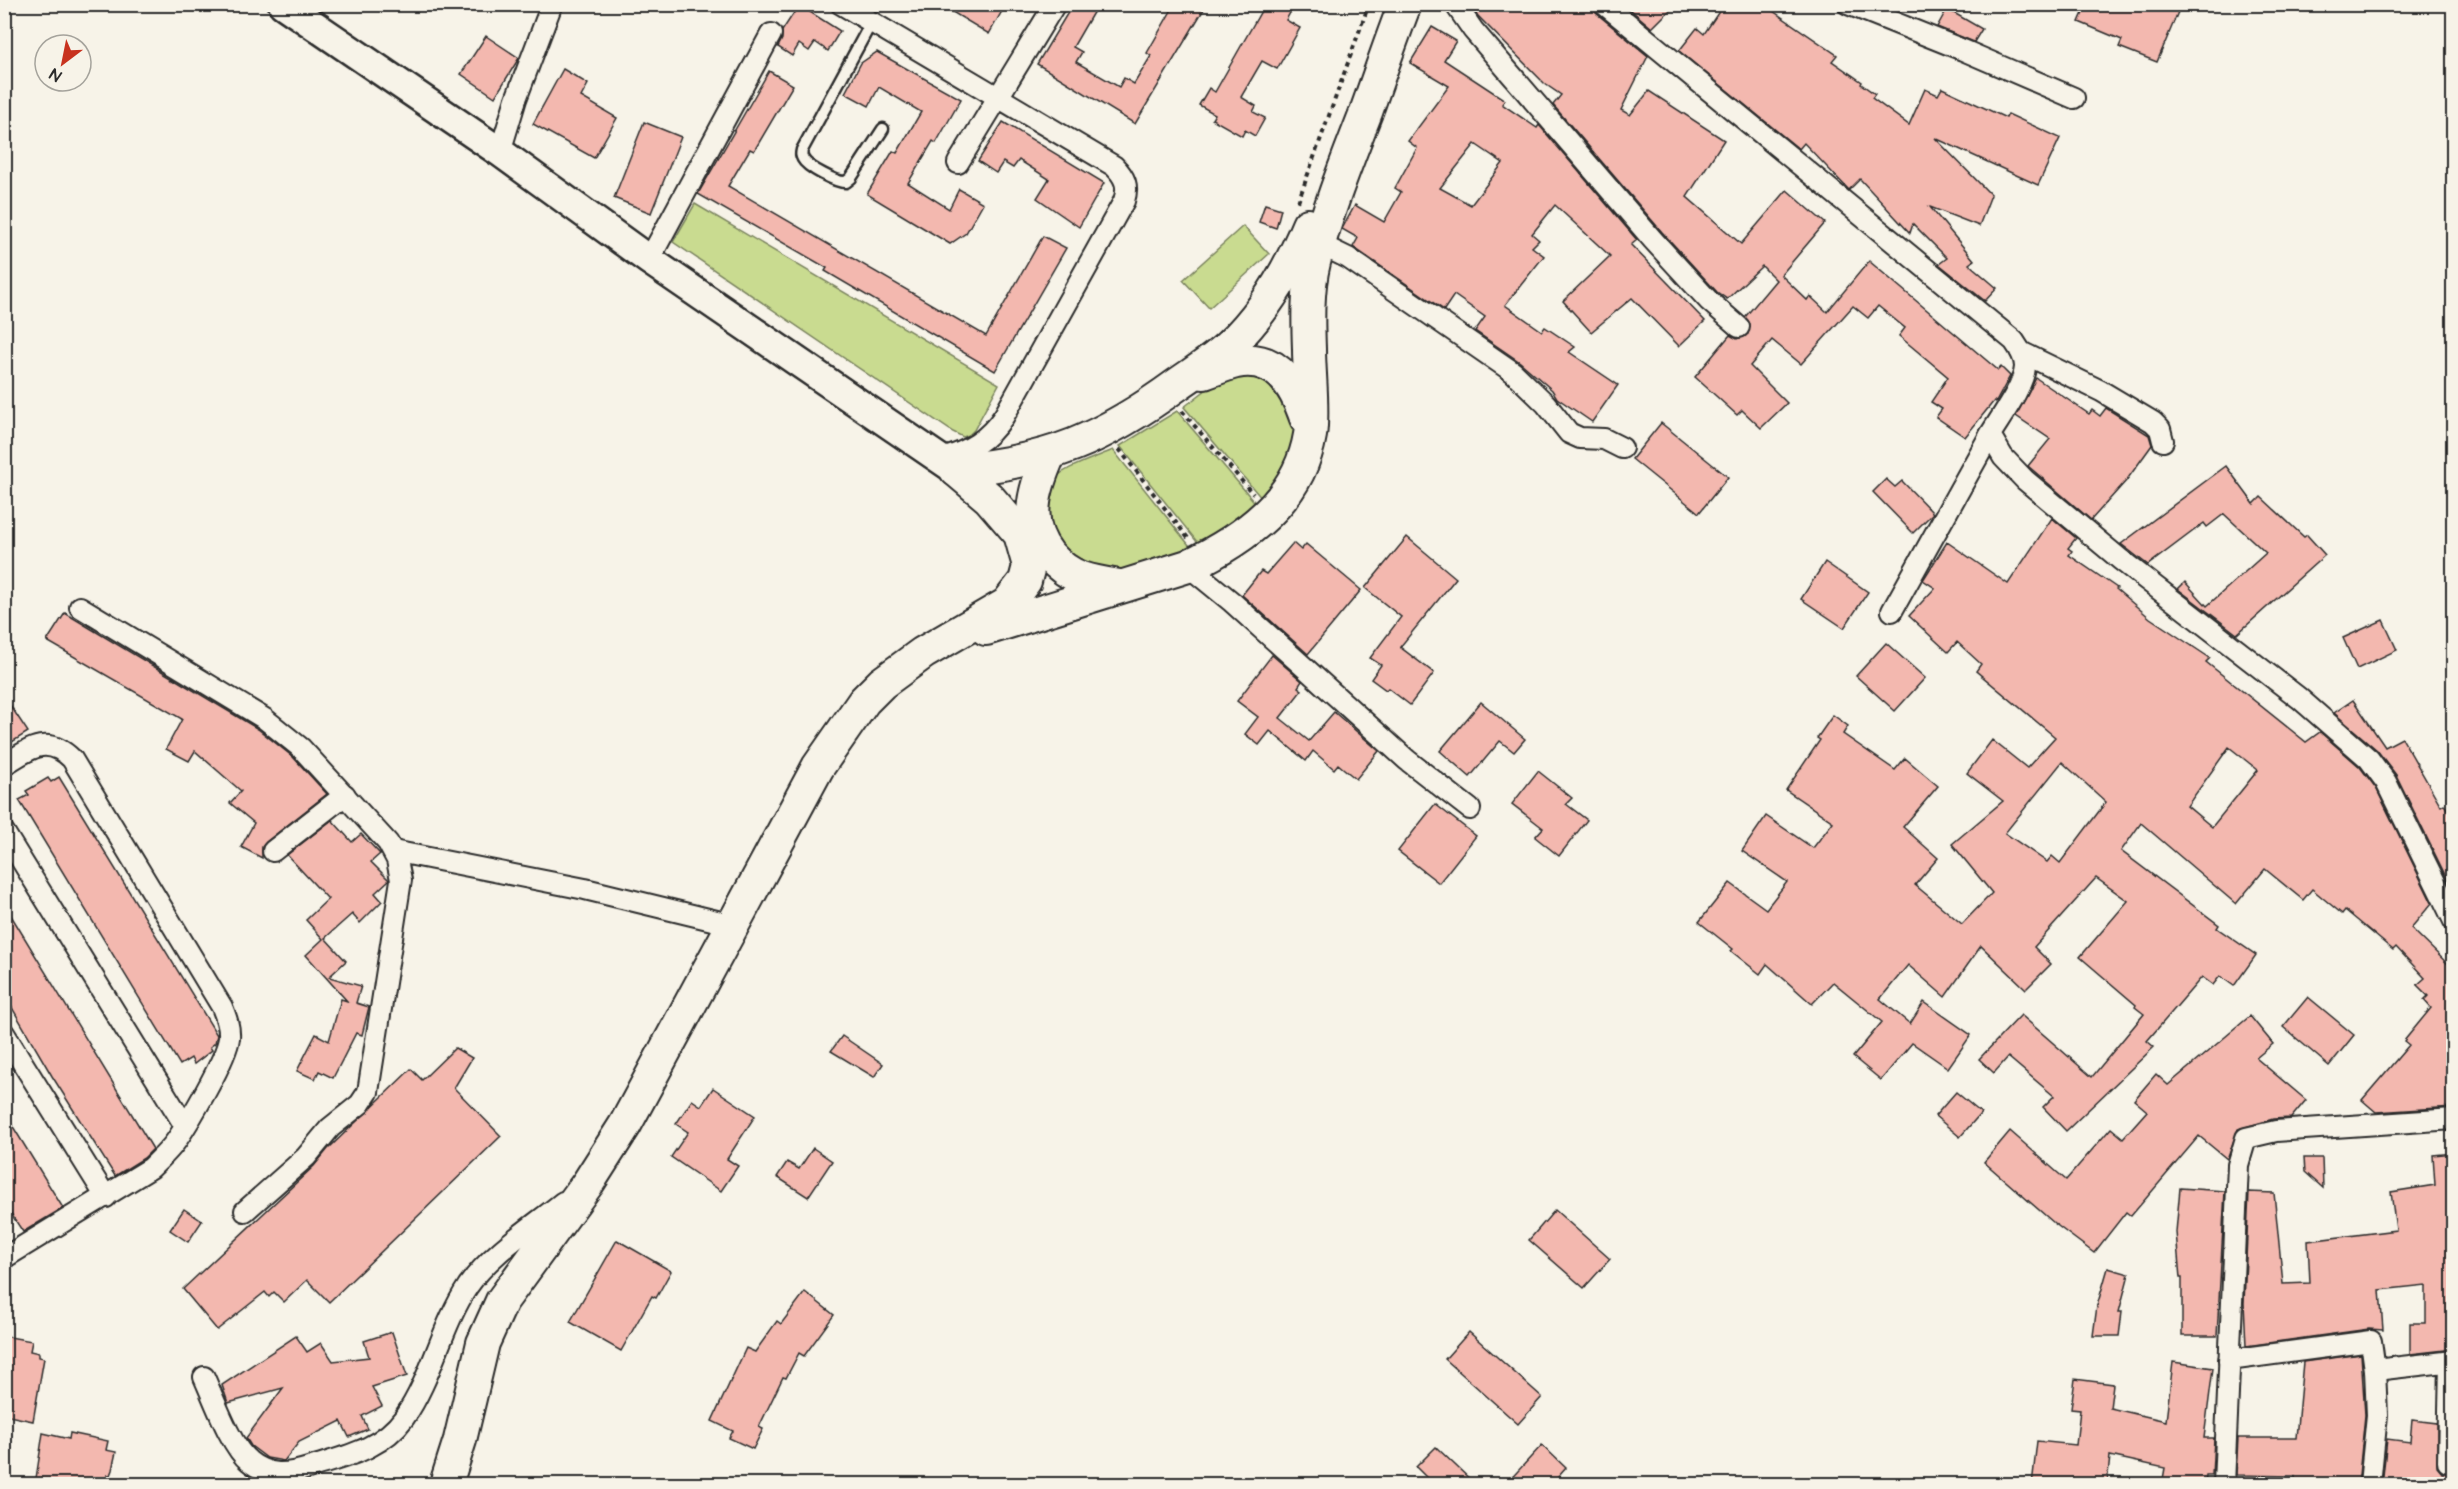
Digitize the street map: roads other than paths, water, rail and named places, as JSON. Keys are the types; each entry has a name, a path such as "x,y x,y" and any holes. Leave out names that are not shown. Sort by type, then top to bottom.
{"main road":[{"path":"949,465 1005,464 1049,455 1105,431 1140,412 1176,386 1228,347 1253,321 1279,285 1306,231 1390,4"},
{"path":"945,642 1196,562 1244,535 1269,513 1304,461 1311,433 1310,293 1313,265 1306,231 1334,194 1405,4"},
{"path":"1176,386 1235,363 1246,361 1271,367 1288,381 1296,392 1311,433"},
{"path":"447,1485 483,1343 502,1301 588,1183 634,1109 818,767 864,701 901,667 1006,604 1025,581 1029,566 1027,530 1037,483 1049,455"},
{"path":"949,465 1027,530 1061,567 1083,579 1119,586"}],"street":[{"path":"283,4 312,15 649,260 949,465 986,438 1004,416 1127,193 1127,183 1114,166 841,4"},
{"path":"500,152 516,99 552,4"},
{"path":"958,163 1055,4"},
{"path":"1455,4 1473,30 1646,231 1708,301 1739,327"},
{"path":"1604,4 1674,64 2004,331 2021,352 2025,366 2022,379 1892,611"},
{"path":"1848,4 2074,98"},
{"path":"649,260 771,34"},
{"path":"1306,231 1513,372 1546,404 1569,433 1580,438 1604,439 1623,448"},
{"path":"2021,352 2101,391 2153,422 2160,429 2163,441"},
{"path":"1990,435 2003,457 2025,480 2121,560 2299,698 2369,759 2386,782 2454,921"},
{"path":"1196,562 1232,602 1407,760 1470,808"},
{"path":"80,607 276,727 301,748 345,795 393,851 400,870 401,880 368,1092 360,1104 330,1128 306,1157 245,1211"},
{"path":"4,765 37,746 56,747 72,759 222,1007 229,1027 226,1048 185,1126 170,1148 151,1168 4,1258"},
{"path":"273,851 345,795"},
{"path":"4,832 185,1126"},
{"path":"393,851 585,889 733,925"},
{"path":"4,1033 106,1197"},
{"path":"2224,1485 2238,1165 2246,1138 2276,1131 2454,1119"},
{"path":"204,1377 237,1448 261,1469 277,1473 293,1472 363,1451 379,1443 404,1418 458,1302 480,1271 493,1257 588,1183"},
{"path":"2229,1360 2371,1341 2377,1415 2370,1485"},
{"path":"2374,1370 2452,1361 2448,1462"}],"lane":[{"path":"871,23 802,150 802,158 807,164 835,180 846,182 884,129"}]}
